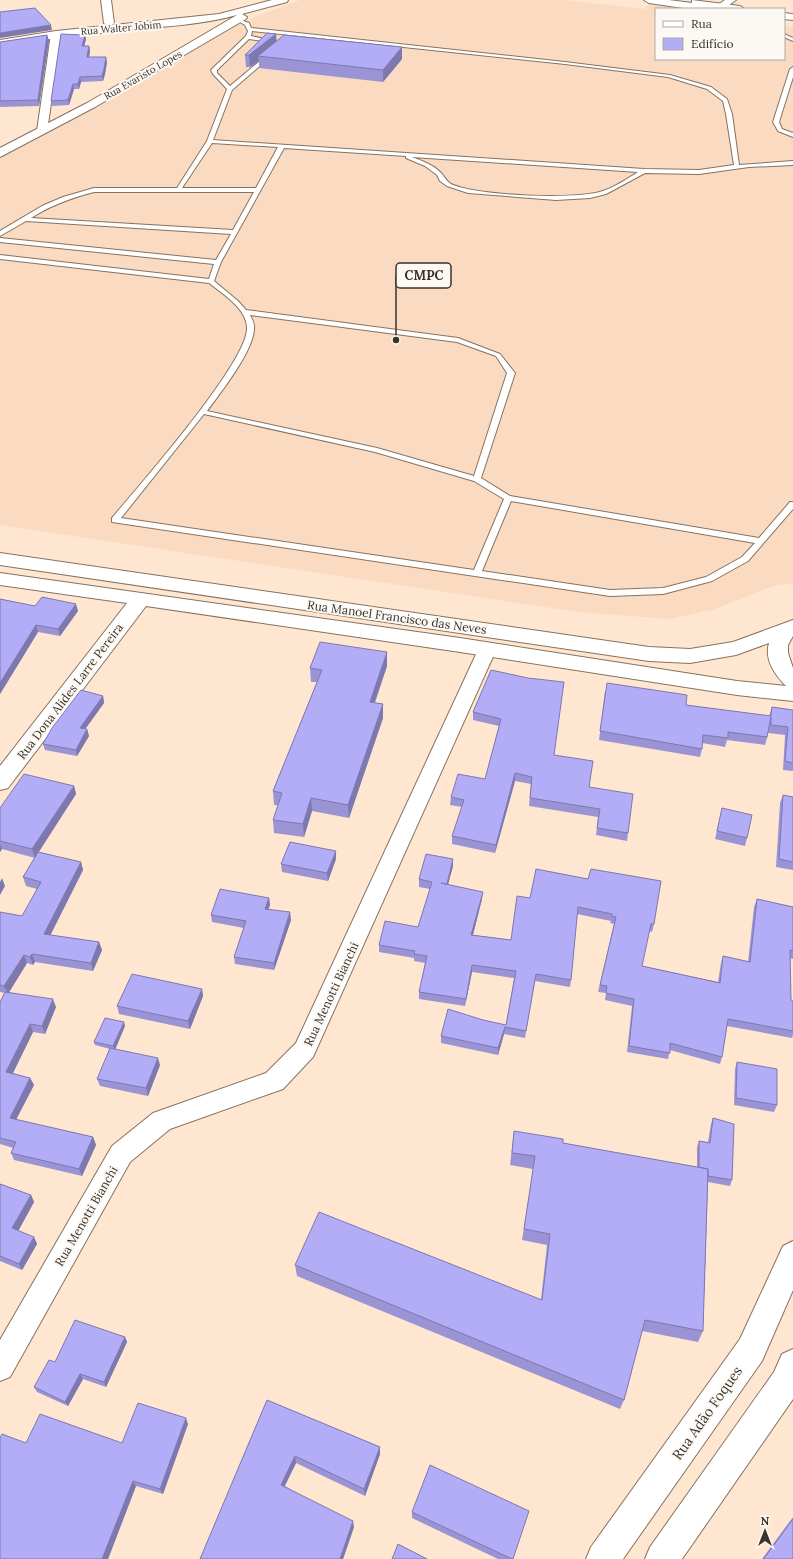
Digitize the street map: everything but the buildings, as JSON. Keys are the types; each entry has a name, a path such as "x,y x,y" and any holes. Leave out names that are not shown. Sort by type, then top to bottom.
{"main road":[{"name":"Rua Evaristo Lopes","path":"2,150 91,105 262,0"},
{"name":"Rua Evaristo Lopes","path":"240,13 283,0"},
{"path":"649,0 703,8"},
{"path":"680,0 734,8"},
{"name":"Rua Walter Jobim","path":"0,37 52,29 109,23 196,15 240,13"},
{"name":"Rua Walter Jobim","path":"0,43 56,34 189,21 240,13"},
{"name":"Rua Manoel Francisco das Neves","path":"0,559 649,654 690,656 736,648 792,628"},
{"name":"Rua Manoel Francisco das Neves","path":"0,579 737,688 793,694"},
{"name":"Rua Dona Alides Larre Pereira","path":"0,782 140,600"},
{"path":"792,628 781,638 777,649 779,663 787,676 793,681"},
{"name":"Rua Adão Foques","path":"603,1559 751,1350 793,1256"},
{"path":"662,1559 785,1383 793,1365"}],"street":[{"path":"106,0 109,23"},
{"path":"722,6 731,0"},
{"path":"42,131 56,34"},
{"name":"Rua Menotti Bianchi","path":"0,1367 122,1154 162,1121 274,1080 306,1050 487,650"}],"lane":[{"path":"230,89 214,73 214,70 215,67 248,37 250,32 249,29 240,13"},
{"path":"249,29 557,62 668,76 708,88 725,100 729,114 737,167"},
{"path":"248,37 282,43"},
{"path":"179,188 210,140 230,89 276,51"},
{"path":"793,69 776,122 780,130 793,135"},
{"path":"210,140 644,170 699,172 737,167 793,163"},
{"path":"211,281 218,262 282,146"},
{"path":"387,153 409,157 427,165 439,174 442,180 449,185 470,192 570,198 589,197 606,192 644,170"},
{"path":"0,234 44,208 65,198 94,190 179,188 258,190"},
{"path":"25,219 234,232"},
{"path":"0,240 218,262"},
{"path":"0,257 211,281 245,312 251,330 242,355 203,412 115,520 610,593 663,591 709,579 745,559 793,504"},
{"path":"245,312 458,340 498,355 511,373 478,479"},
{"path":"203,412 377,450 478,479 508,498 761,541"},
{"path":"477,574 508,498"}],"shaded area":[{"path":"300,0 564,0 645,9 649,4 674,8 655,8 655,60 785,60 785,25 793,27 793,583 773,586 715,609 669,619 578,612 0,525 0,156 241,22"}],"place":[{"name":"CMPC","path":"396,340"}]}
